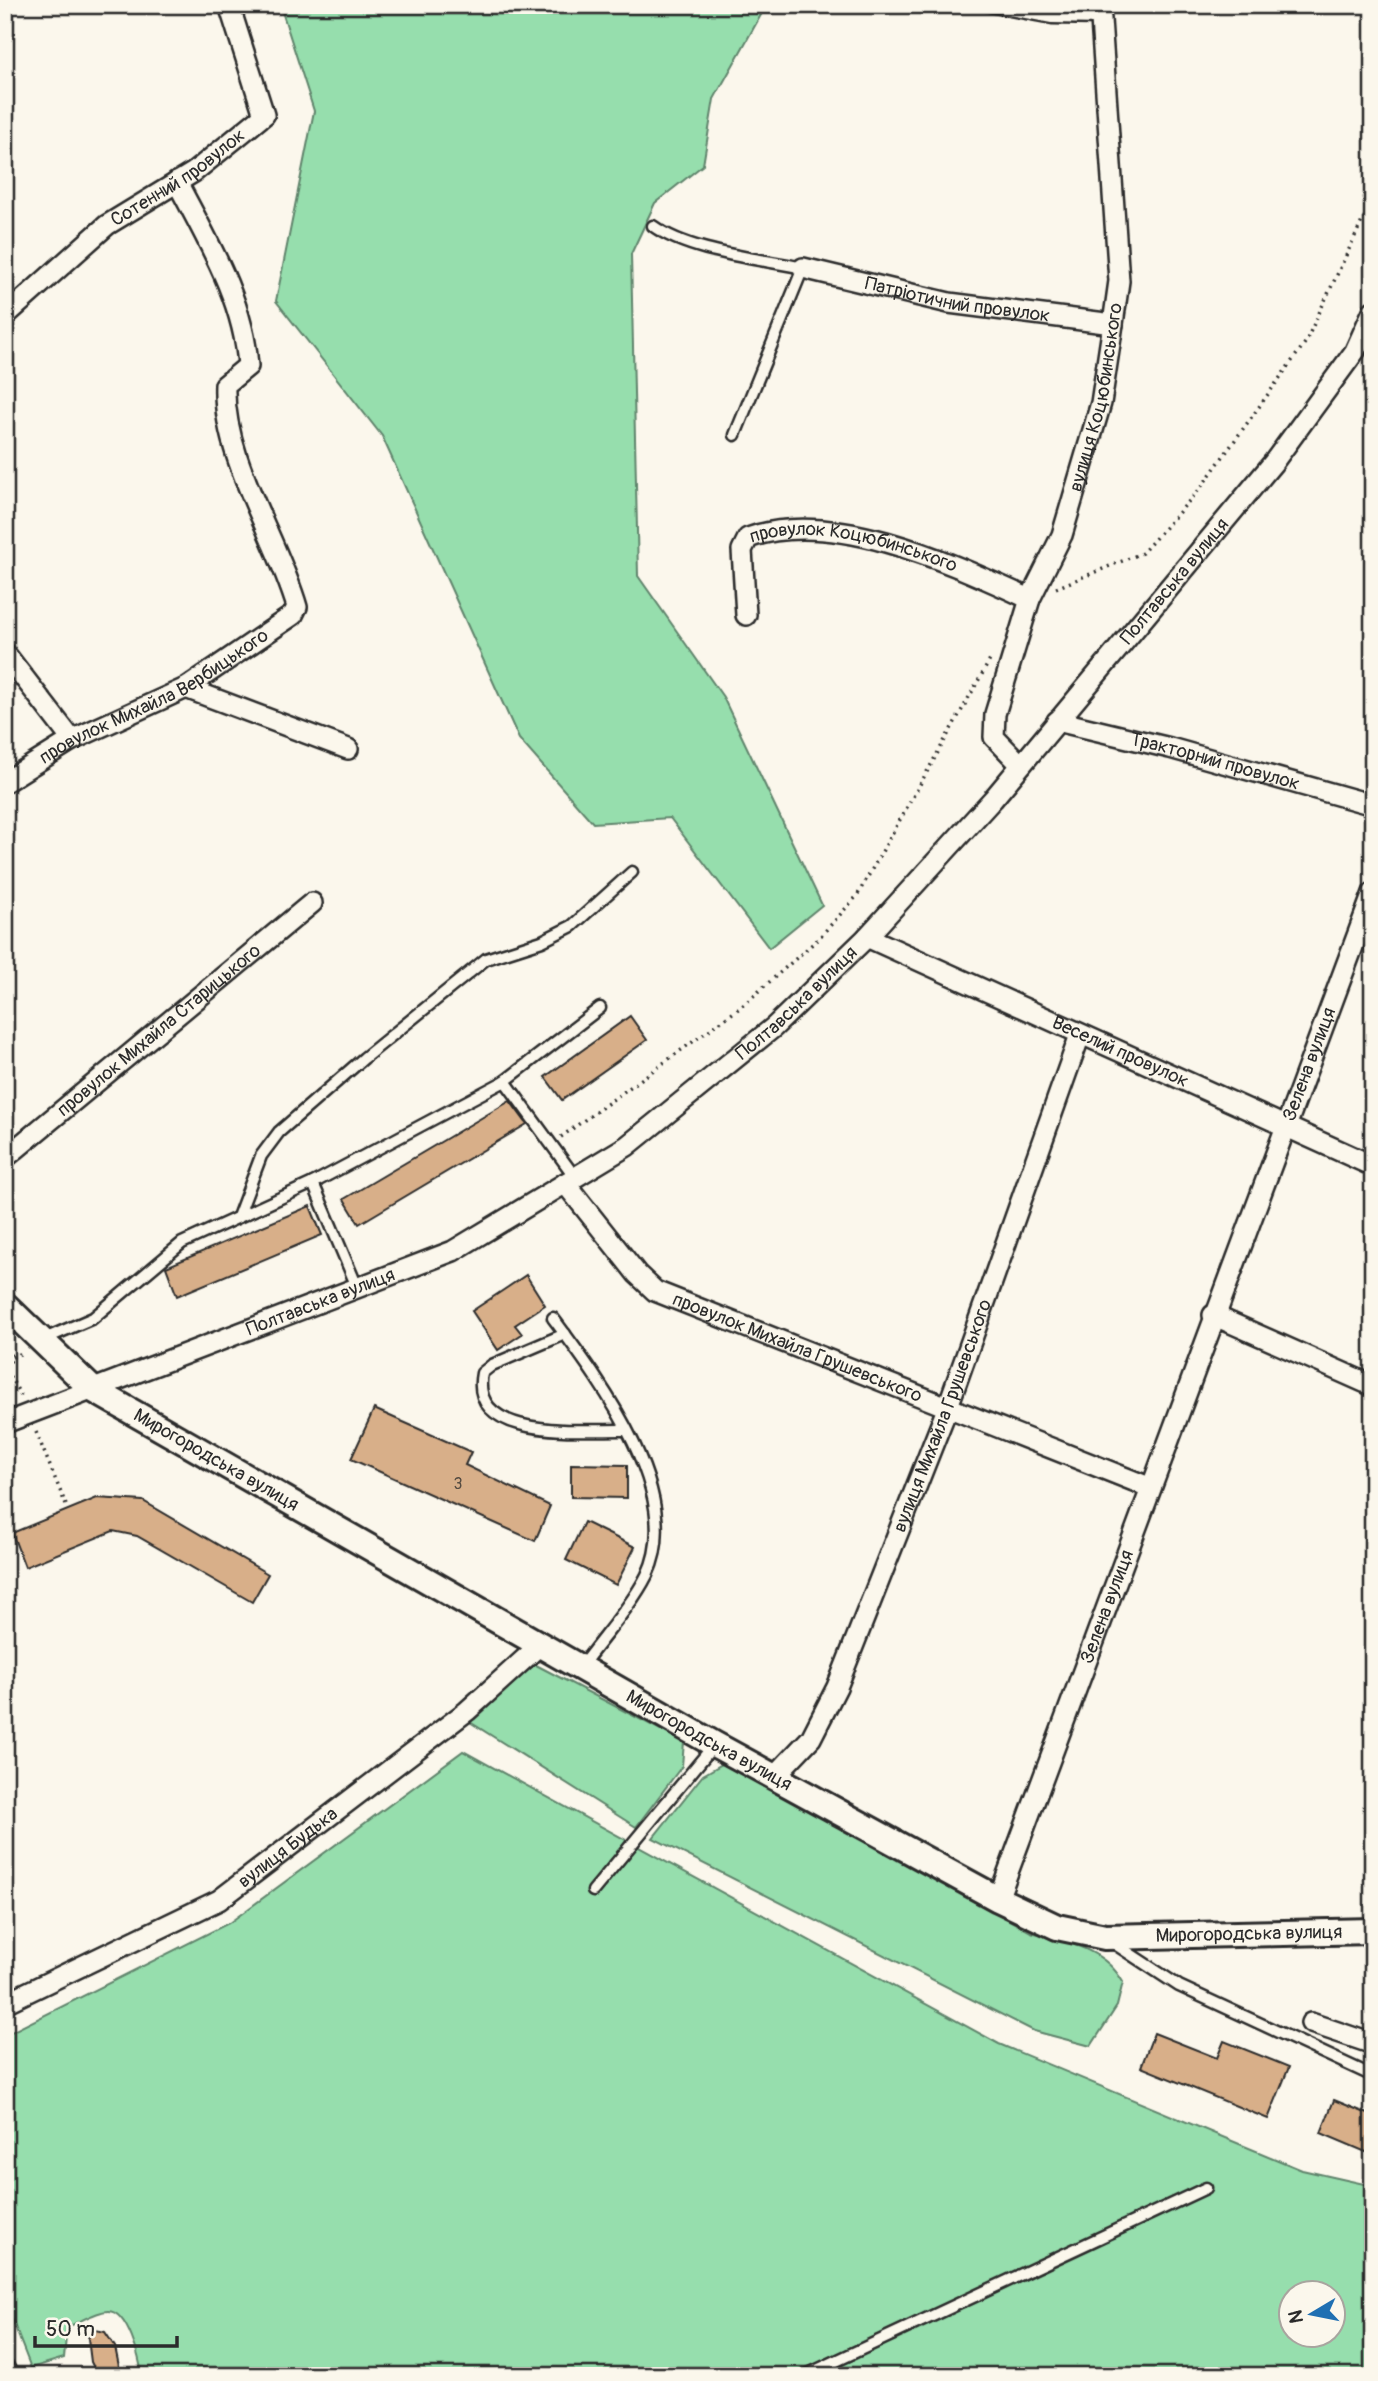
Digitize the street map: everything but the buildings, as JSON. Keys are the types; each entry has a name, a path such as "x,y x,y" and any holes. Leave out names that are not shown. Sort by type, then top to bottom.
{"street":[{"name":"Сотенний провулок","path":"5,316 107,225 177,183 264,115 229,5"},
{"name":"вулиця Коцюбинського","path":"1021,765 994,737 995,714 1030,599 1062,535 1101,403 1119,281 1100,12"},
{"name":"провулок Михайла Вербицького","path":"5,782 72,740 186,688 293,615 298,607 235,448 225,398 225,385 247,366 246,340 220,265 177,183"},
{"name":"Патріотичний провулок","path":"803,268 949,303 1113,324"},
{"name":"Полтавська вулиця","path":"5,1423 453,1251 627,1146 774,1027 867,937 1021,765 1273,463 1355,351 1373,311"},
{"name":"провулок Коцюбинського","path":"746,615 742,550 748,538 780,530 822,531 885,540 936,558 1030,599"},
{"path":"5,653 72,740"},
{"path":"186,688 348,748"},
{"name":"Тракторний провулок","path":"1057,721 1170,748 1373,805"},
{"name":"Зелена вулиця","path":"998,1899 1283,1127 1373,893"},
{"name":"провулок Михайла Старицького","path":"5,1157 312,903"},
{"name":"Веселий провулок","path":"867,937 1373,1166"},
{"name":"вулиця Михайла Грушевського","path":"774,1777 811,1738 837,1686 947,1409 1080,1035"},
{"name":"провулок Михайла Грушевського","path":"570,1180 637,1274 655,1291 1149,1487"},
{"name":"Мирогородська вулиця","path":"5,1305 92,1389 714,1744 998,1899 1057,1927 1105,1937 1373,1931"},
{"path":"1213,1315 1373,1386"},
{"name":"вулиця Будька","path":"5,2003 219,1900 467,1712 541,1644"},
{"path":"1311,2023 1373,2044"},
{"path":"5,2370 8,2376"}],"lane":[{"path":"989,6 1052,18 1100,12"},
{"path":"653,226 669,237 697,246 803,268 735,435"},
{"path":"238,1217 261,1156 279,1132 486,959 542,942 572,926 632,872"},
{"path":"42,1340 93,1318 182,1243 313,1183 505,1081 600,1009"},
{"path":"505,1081 551,1144 570,1180"},
{"path":"313,1183 358,1289"},
{"path":"553,1318 590,1368 642,1459 654,1504 656,1533 646,1576 581,1667"},
{"path":"565,1334 492,1365 482,1373 482,1394 491,1409 503,1420 524,1426 626,1430"},
{"path":"593,1891 714,1744"},
{"path":"1105,1937 1179,1986 1373,2076"},
{"path":"804,2376 1206,2188"}],"path":[{"path":"1030,599 1142,552 1199,490 1305,343 1373,198"},
{"path":"551,1144 741,1007 818,939 857,896 992,656"},
{"path":"5,1349 12,1362 6,1370 29,1413 66,1505"}],"green space":[{"path":"280,5 756,5 762,13 714,99 703,165 655,203 631,254 638,576 723,697 822,905 769,948 670,818 593,823 519,739 382,436 276,301 314,111"},
{"path":"536,1665 684,1742 682,1766 636,1827 470,1722 524,1668"},
{"path":"463,1751 999,2044 1302,2170 1373,2186 1373,2376 142,2376 136,2348 127,2327 115,2313 108,2311 67,2327 64,2358 31,2368 5,2301 5,2035 229,1923"},
{"path":"724,1763 1031,1932 1083,1948 1106,1961 1123,1982 1117,2006 1091,2046 1034,2031 653,1838 703,1775"}]}
